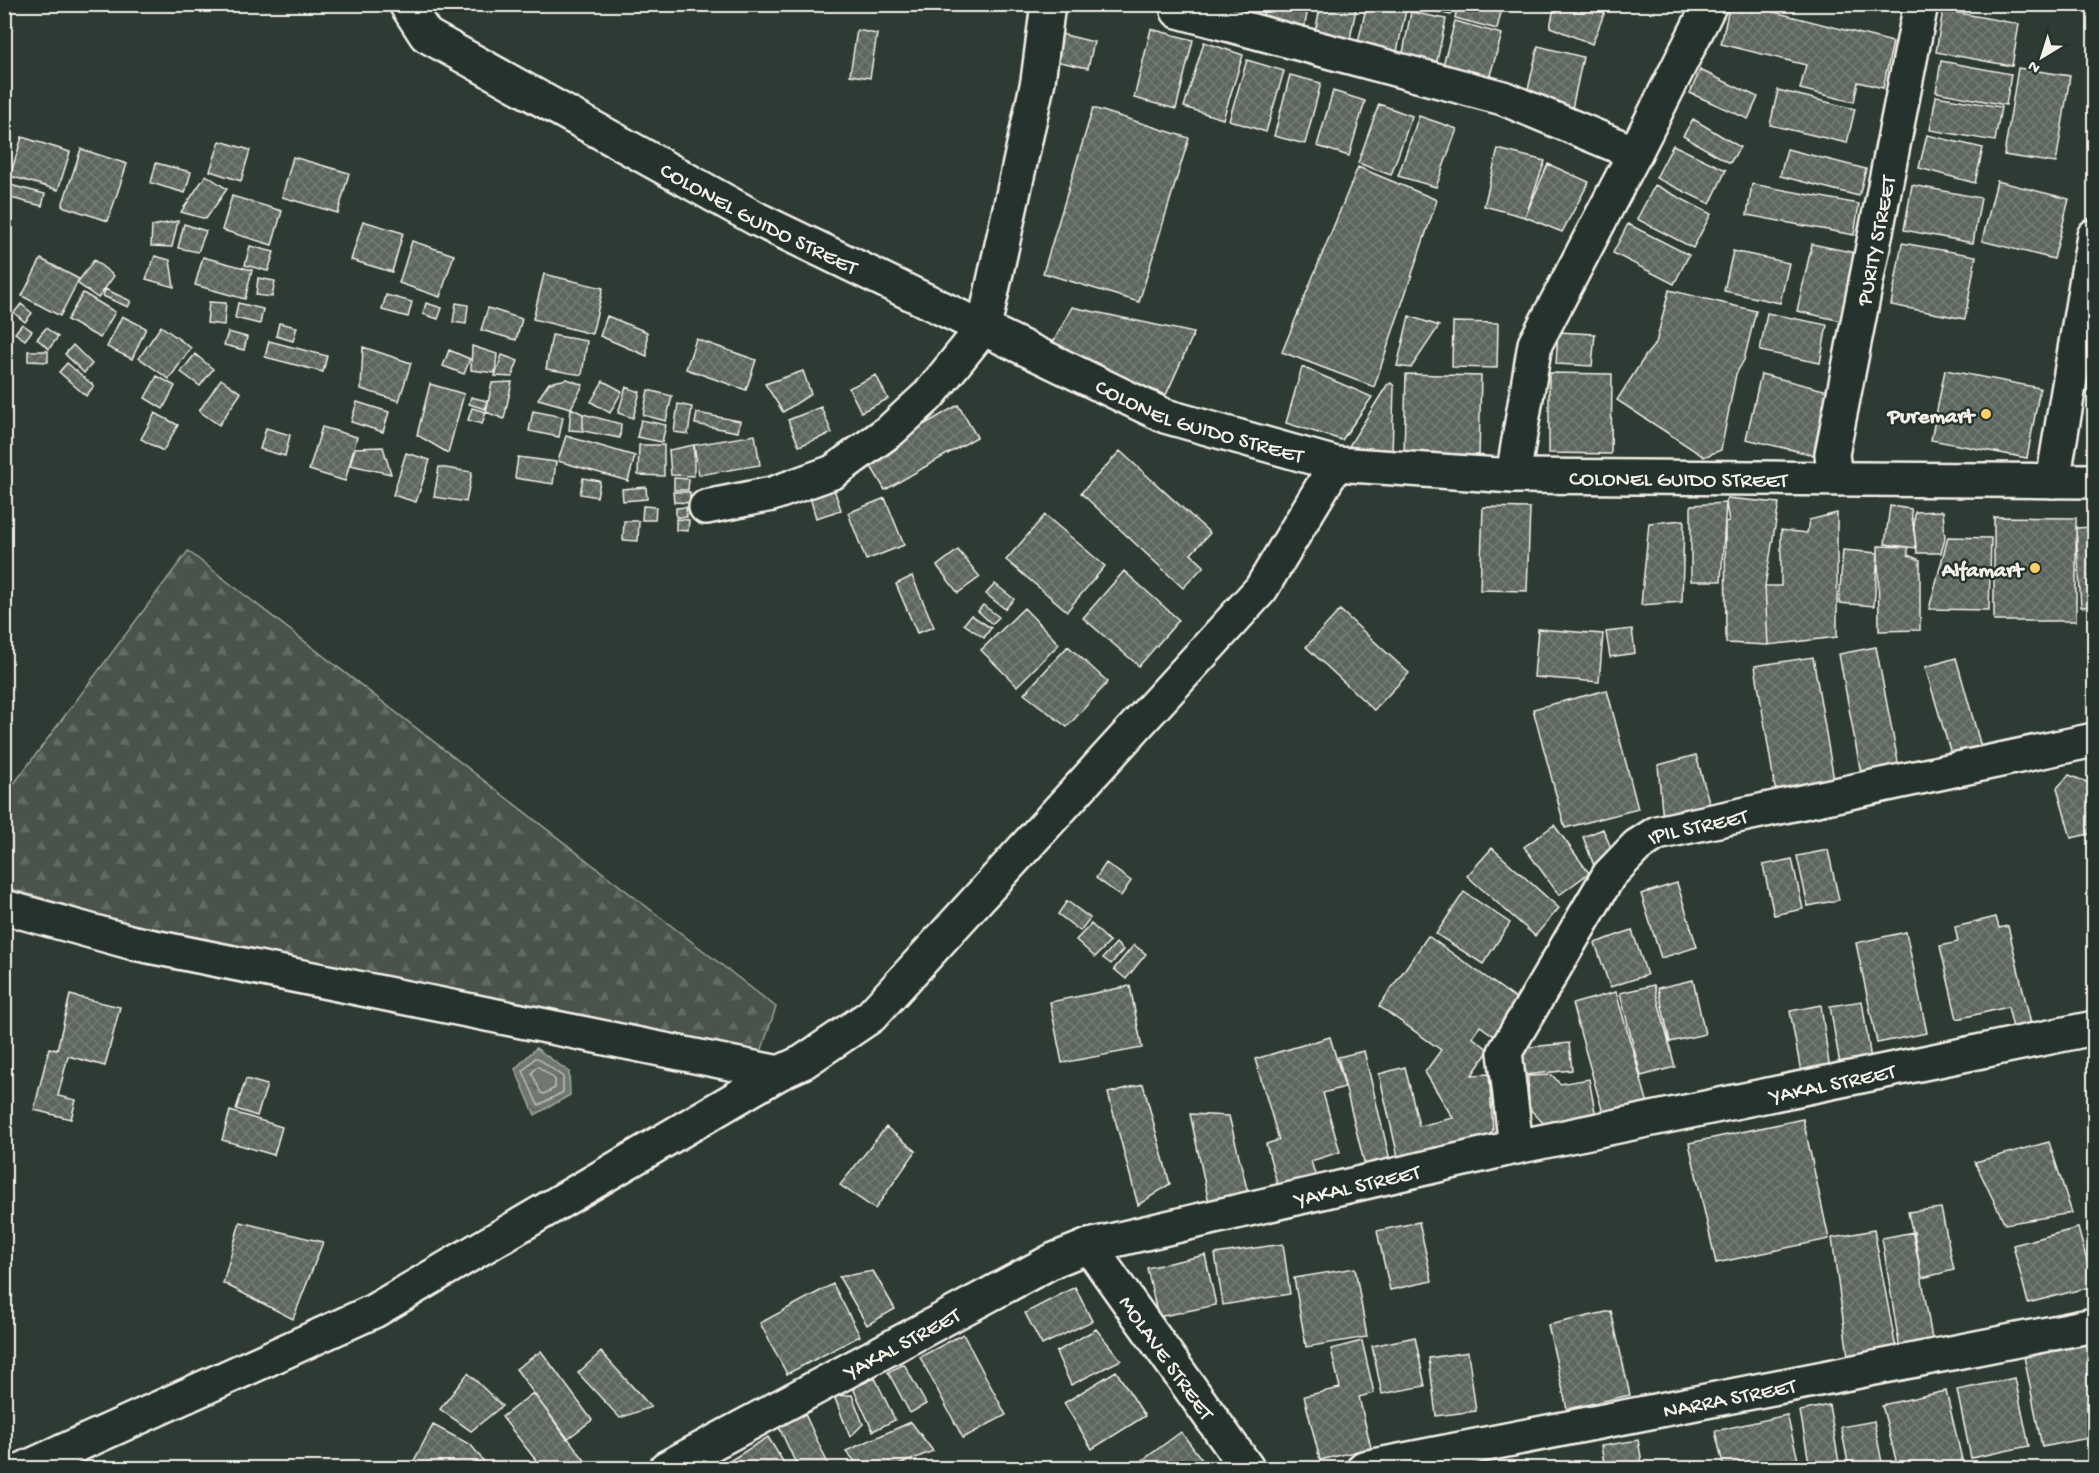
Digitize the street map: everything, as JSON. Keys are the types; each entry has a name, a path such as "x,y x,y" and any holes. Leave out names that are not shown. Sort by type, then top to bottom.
{"street":[{"name":"COLONEL GUIDO STREET","path":"406,4 426,35 757,219 1165,416 1336,464 1513,476 2094,481"},
{"path":"706,507 772,494 833,472 891,430 929,395 984,327 1038,81 1048,4"},
{"path":"1181,4 1178,11 1503,98 1635,153"},
{"path":"1513,476 1535,344 1710,4"},
{"name":"PURITY STREET","path":"1835,478 1832,454 1921,4"},
{"path":"2053,481 2094,236"},
{"path":"26,1468 374,1311 779,1073 803,1062 871,1016 1261,588 1336,464"},
{"name":"IPIL STREET","path":"1516,1147 1505,1052 1609,875 1637,846 1657,833 2094,740"},
{"path":"4,907 134,942 779,1073"},
{"name":"YAKAL STREET","path":"666,1468 1054,1260 1089,1246 1516,1147 2094,1028"},
{"name":"MOLAVE STREET","path":"1089,1246 1247,1468"},
{"name":"NARRA STREET","path":"1364,1468 2094,1325"}],"green space":[{"path":"188,551 776,1007 757,1064 208,947 5,887 4,797"}],"water":[{"path":"536,1048 569,1072 570,1095 535,1115 515,1069"}],"building":[{"path":"1205,4 1254,4 1250,20"},
{"path":"1265,4 1309,4 1303,34 1261,25"},
{"path":"1321,4 1357,4 1348,49 1313,41"},
{"path":"1367,4 1381,4 1406,10 1394,65 1355,55"},
{"path":"1404,4 1453,4 1451,15"},
{"path":"1458,4 1503,4 1497,29 1455,18"},
{"path":"1555,4 1608,4 1592,44 1550,27"},
{"path":"1730,4 1742,4 1893,42 1883,88 1858,82 1854,102 1800,89 1806,65 1721,44"},
{"path":"1943,10 2019,24 2012,66 1936,52"},
{"path":"1411,12 1446,19 1434,75 1400,68"},
{"path":"1455,21 1502,34 1486,89 1440,76"},
{"path":"1151,29 1193,40 1176,109 1134,98"},
{"path":"857,30 877,34 870,78 850,75"},
{"path":"1061,34 1094,42 1088,68 1055,61"},
{"path":"1204,42 1243,55 1223,119 1184,107"},
{"path":"1538,46 1583,57 1570,118 1524,107"},
{"path":"1247,60 1284,71 1266,132 1229,120"},
{"path":"1941,61 2011,74 2006,105 1936,92"},
{"path":"2018,68 2070,76 2056,163 2004,155"},
{"path":"1700,70 1758,97 1748,119 1690,93"},
{"path":"1290,75 1321,83 1305,144 1274,136"},
{"path":"1778,90 1855,109 1847,143 1770,125"},
{"path":"1333,91 1365,101 1349,156 1317,146"},
{"path":"1936,96 2001,107 1995,141 1930,130"},
{"path":"1379,104 1412,116 1391,175 1358,163"},
{"path":"1093,108 1189,138 1139,302 1043,273"},
{"path":"1419,116 1457,129 1436,187 1398,176"},
{"path":"1693,119 1740,147 1730,163 1683,136"},
{"path":"1927,135 1983,148 1975,183 1919,168"},
{"path":"22,137 70,152 58,190 10,176"},
{"path":"220,141 250,150 241,181 210,171"},
{"path":"1673,145 1726,170 1710,204 1656,178"},
{"path":"81,149 127,164 108,221 62,206"},
{"path":"1498,149 1545,161 1525,217 1484,206"},
{"path":"1787,149 1866,169 1859,196 1780,176"},
{"path":"293,157 349,173 338,213 282,197"},
{"path":"156,163 191,172 185,193 151,183"},
{"path":"1548,164 1589,182 1562,232 1525,217"},
{"path":"1358,167 1437,200 1374,387 1282,352"},
{"path":"206,175 227,189 206,219 181,212"},
{"path":"1997,181 2069,199 2054,259 1982,241"},
{"path":"1752,184 1859,204 1854,235 1747,215"},
{"path":"10,185 45,194 42,206 7,197"},
{"path":"1655,185 1711,214 1693,248 1637,219"},
{"path":"1912,185 1981,198 1973,243 1904,230"},
{"path":"232,196 282,211 272,245 222,230"},
{"path":"178,221 172,247 151,246 152,226"},
{"path":"363,221 403,233 392,272 351,260"},
{"path":"184,224 206,231 198,252 178,248"},
{"path":"1628,224 1689,255 1674,284 1613,253"},
{"path":"412,241 454,255 440,297 399,283"},
{"path":"1902,243 1976,256 1965,319 1891,305"},
{"path":"1812,244 1856,253 1842,321 1797,311"},
{"path":"250,246 274,252 268,271 245,265"},
{"path":"1733,251 1789,263 1780,303 1724,291"},
{"path":"155,256 170,260 174,287 146,279"},
{"path":"203,257 252,270 245,299 195,285"},
{"path":"41,259 79,279 60,316 22,296"},
{"path":"94,260 114,276 98,298 77,283"},
{"path":"544,274 603,288 592,334 533,319"},
{"path":"258,278 275,281 272,297 256,295"},
{"path":"105,289 131,301 128,307 103,296"},
{"path":"1669,290 1756,311 1744,360 1736,374 1721,450 1704,457 1617,400 1656,343"},
{"path":"83,293 115,312 100,338 67,320"},
{"path":"386,295 412,302 408,317 382,310"},
{"path":"209,302 226,303 224,325 207,323"},
{"path":"238,303 263,309 260,324 235,318"},
{"path":"426,303 442,308 438,319 423,314"},
{"path":"456,303 468,305 466,324 453,322"},
{"path":"21,304 32,313 25,322 14,313"},
{"path":"1072,307 1194,333 1166,395 1050,348"},
{"path":"488,308 522,319 516,340 481,330"},
{"path":"1767,313 1827,325 1820,363 1760,351"},
{"path":"122,316 146,328 132,359 107,347"},
{"path":"607,316 647,332 647,356 600,336"},
{"path":"1409,316 1439,326 1411,368 1397,366"},
{"path":"1453,322 1498,323 1497,368 1452,367"},
{"path":"279,323 297,327 293,341 276,336"},
{"path":"22,324 32,331 25,340 15,333"},
{"path":"161,326 191,348 169,379 139,358"},
{"path":"46,328 58,337 49,349 37,339"},
{"path":"228,332 247,337 244,350 224,345"},
{"path":"1558,332 1595,334 1592,366 1556,364"},
{"path":"552,335 587,341 582,375 546,369"},
{"path":"696,339 756,360 746,390 686,369"},
{"path":"269,341 327,356 323,372 265,357"},
{"path":"73,345 92,364 84,373 65,354"},
{"path":"472,346 497,354 495,373 471,370"},
{"path":"363,347 411,363 399,401 361,389"},
{"path":"449,350 470,359 464,374 443,366"},
{"path":"28,351 48,351 48,362 28,361"},
{"path":"195,354 213,369 200,386 181,372"},
{"path":"502,355 518,361 512,377 495,376"},
{"path":"67,363 94,386 86,396 59,372"},
{"path":"1302,367 1372,397 1342,440 1286,423"},
{"name":"Puremart","path":"1945,370 2040,388 2027,458 1931,440"},
{"path":"803,371 811,394 783,412 765,384"},
{"path":"1549,373 1612,374 1611,454 1549,453"},
{"path":"1406,374 1481,376 1479,455 1404,453"},
{"path":"1761,374 1828,391 1814,455 1746,439"},
{"path":"876,375 888,399 861,412 849,388"},
{"path":"157,376 175,386 163,409 145,398"},
{"path":"221,379 241,393 219,425 199,411"},
{"path":"567,379 583,385 571,408 538,399 549,383"},
{"path":"603,381 622,391 610,413 591,402"},
{"path":"512,382 504,419 486,412 492,383"},
{"path":"1391,383 1394,386 1392,454 1349,446 1387,385"},
{"path":"430,384 464,394 448,453 417,435"},
{"path":"626,387 640,392 633,418 618,413"},
{"path":"648,390 672,396 666,421 643,415"},
{"path":"471,397 487,401 485,409 469,404"},
{"path":"357,402 389,412 383,432 351,422"},
{"path":"678,404 692,407 688,434 674,432"},
{"path":"958,405 977,437 885,490 866,458"},
{"path":"821,407 832,433 799,446 788,420"},
{"path":"472,408 486,412 482,424 468,420"},
{"path":"571,408 583,414 583,431 569,430"},
{"path":"533,411 563,417 559,437 529,431"},
{"path":"155,413 178,425 163,451 141,439"},
{"path":"697,413 740,421 738,432 695,424"},
{"path":"583,414 621,424 620,438 583,431"},
{"path":"641,420 666,425 662,442 637,437"},
{"path":"322,427 357,437 345,481 309,470"},
{"path":"266,428 290,435 285,456 260,449"},
{"path":"755,435 760,465 699,475 694,445"},
{"path":"566,436 635,456 628,481 558,461"},
{"path":"639,445 664,445 664,476 638,475"},
{"path":"694,445 694,476 671,475 669,450"},
{"path":"383,447 391,474 350,465 355,448"},
{"path":"1120,451 1210,533 1191,554 1204,566 1183,588 1081,493"},
{"path":"406,453 430,460 416,502 393,495"},
{"path":"518,457 556,462 553,484 515,478"},
{"path":"439,467 472,472 466,502 434,497"},
{"path":"583,478 600,481 597,497 580,494"},
{"path":"674,478 689,479 688,490 674,490"},
{"path":"833,486 841,510 816,518 809,494"},
{"path":"646,487 647,499 623,501 622,489"},
{"path":"673,492 690,492 690,503 674,502"},
{"path":"885,498 904,545 866,560 848,513"},
{"path":"1727,498 1779,503 1765,586 1768,645 1726,643 1725,523 1729,522"},
{"path":"1726,503 1721,581 1691,581 1691,505"},
{"path":"643,506 656,507 655,520 642,520"},
{"path":"1890,506 1911,509 1916,548 1885,544"},
{"path":"686,507 687,517 676,517 676,508"},
{"path":"1483,507 1530,508 1527,591 1480,590"},
{"path":"1943,511 1945,539 1941,553 1917,553 1914,529 1915,512"},
{"path":"1837,513 1837,637 1768,645 1765,586 1781,586 1781,530 1807,533 1809,520"},
{"path":"1045,515 1105,566 1067,611 1006,560"},
{"path":"1994,517 2076,518 2076,621 1994,621"},
{"path":"676,519 689,520 688,531 676,530"},
{"path":"1684,520 1682,602 1641,605 1649,523"},
{"path":"624,521 639,521 638,541 623,540"},
{"path":"2094,527 2094,606 2081,607 2076,528"},
{"path":"1948,537 1991,538 1989,610 1929,609"},
{"path":"1878,546 1908,547 1908,555 1920,560 1920,630 1879,631"},
{"path":"958,550 980,577 958,593 937,566"},
{"path":"1843,550 1878,553 1874,606 1839,603"},
{"path":"1124,571 1179,620 1139,666 1083,618"},
{"path":"912,576 934,627 917,633 896,584"},
{"path":"995,584 1014,599 1005,609 986,594"},
{"path":"983,605 999,617 992,624 978,611"},
{"path":"1024,608 1059,644 1017,686 981,650"},
{"path":"1340,610 1409,673 1374,710 1306,647"},
{"path":"971,615 991,628 984,638 964,624"},
{"path":"1538,629 1603,634 1599,682 1534,677"},
{"path":"1632,629 1635,653 1610,657 1606,632"},
{"path":"1068,646 1108,682 1067,727 1024,694"},
{"path":"1876,647 1900,772 1862,779 1839,654"},
{"path":"1813,657 1835,786 1776,794 1755,666"},
{"path":"1956,658 1983,754 1951,754 1925,667"},
{"path":"1607,690 1638,809 1565,828 1533,709"},
{"path":"1696,755 1711,809 1663,822 1658,765"},
{"path":"2069,775 2094,785 2094,833 2071,838 2057,788"},
{"path":"1554,825 1589,873 1559,895 1524,847"},
{"path":"1603,829 1617,862 1596,871 1583,837"},
{"path":"1492,848 1559,908 1535,936 1467,876"},
{"path":"1828,850 1839,900 1808,906 1797,856"},
{"path":"1792,859 1803,909 1774,915 1763,865"},
{"path":"1106,863 1131,881 1121,896 1096,878"},
{"path":"1677,883 1697,947 1661,958 1641,894"},
{"path":"2094,889 2094,919 2088,891"},
{"path":"1464,892 1510,923 1483,964 1436,934"},
{"path":"1067,901 1090,918 1080,931 1058,914"},
{"path":"1996,917 1999,928 2008,926 2031,1024 2013,1028 2008,1007 1957,1019 1940,946 1958,942 1955,927"},
{"path":"1091,924 1110,942 1095,957 1076,940"},
{"path":"1632,930 1647,975 1610,987 1595,943"},
{"path":"1906,932 1927,1033 1877,1043 1856,943"},
{"path":"1428,936 1522,1003 1497,1038 1480,1026 1472,1037 1489,1050 1472,1075 1489,1074 1493,1131 1483,1141 1399,1161 1379,1074 1405,1067 1419,1126 1453,1118 1425,1072 1441,1050 1379,1006"},
{"path":"1116,943 1123,950 1111,964 1103,958"},
{"path":"1134,945 1146,954 1126,979 1114,969"},
{"path":"1693,980 1705,1034 1670,1042 1658,988"},
{"path":"1654,985 1675,1067 1641,1076 1620,993"},
{"path":"1130,986 1142,1048 1062,1063 1050,1002"},
{"path":"1616,992 1648,1104 1604,1116 1572,1004"},
{"path":"70,995 120,1007 105,1066 68,1056 58,1096 76,1100 71,1119 34,1110 49,1048 57,1050"},
{"path":"1862,1001 1871,1060 1840,1065 1830,1006"},
{"path":"1821,1005 1829,1064 1801,1072 1790,1011"},
{"path":"1330,1037 1345,1087 1323,1093 1340,1152 1311,1161 1319,1187 1281,1197 1266,1144 1279,1140 1255,1059"},
{"path":"1569,1043 1572,1070 1524,1075 1521,1048"},
{"path":"1364,1051 1390,1160 1365,1166 1338,1057"},
{"path":"1552,1075 1560,1084 1589,1079 1596,1117 1546,1126 1529,1108 1528,1076"},
{"path":"246,1079 267,1085 257,1116 236,1109"},
{"path":"1143,1084 1170,1184 1138,1205 1108,1093"},
{"path":"230,1111 282,1127 274,1155 222,1140"},
{"path":"1190,1114 1229,1116 1248,1193 1209,1203"},
{"path":"1803,1119 1829,1239 1716,1263 1689,1143"},
{"path":"886,1127 916,1151 875,1209 840,1185"},
{"path":"2049,1142 2072,1213 2005,1224 1975,1162"},
{"path":"1941,1208 1954,1270 1922,1278 1908,1212"},
{"path":"240,1222 323,1242 293,1319 223,1283"},
{"path":"1419,1222 1432,1281 1390,1290 1377,1231"},
{"path":"2078,1228 2094,1286 2028,1303 2013,1245"},
{"path":"1874,1230 1897,1354 1849,1363 1832,1238"},
{"path":"1914,1232 1934,1351 1901,1356 1882,1238"},
{"path":"1283,1244 1290,1294 1223,1305 1215,1254"},
{"path":"1205,1255 1216,1305 1158,1317 1147,1268"},
{"path":"1355,1268 1367,1337 1306,1347 1294,1278"},
{"path":"873,1271 895,1309 867,1325 839,1277"},
{"path":"833,1284 860,1336 787,1374 760,1323"},
{"path":"1075,1287 1092,1321 1042,1345 1025,1313"},
{"path":"1611,1311 1630,1395 1567,1409 1548,1325"},
{"path":"1096,1329 1121,1360 1071,1385 1056,1352"},
{"path":"963,1334 1006,1415 963,1438 920,1357"},
{"path":"1415,1337 1425,1386 1382,1394 1372,1346"},
{"path":"1362,1341 1374,1393 1359,1397 1371,1448 1320,1460 1304,1396 1340,1388 1331,1349"},
{"path":"2094,1343 2094,1437 2042,1447 2024,1356"},
{"path":"541,1351 592,1420 567,1439 516,1369"},
{"path":"601,1352 651,1407 620,1418 578,1373"},
{"path":"1468,1352 1476,1411 1436,1416 1429,1358"},
{"path":"904,1364 926,1404 910,1413 888,1372"},
{"path":"1116,1371 1145,1416 1092,1449 1064,1403"},
{"path":"468,1373 502,1406 471,1431 440,1409"},
{"path":"875,1378 895,1420 873,1431 853,1388"},
{"path":"2015,1378 2029,1446 1971,1458 1957,1390"},
{"path":"1946,1391 1964,1468 1898,1468 1882,1405"},
{"path":"533,1393 587,1463 580,1468 542,1468 502,1417"},
{"path":"852,1395 863,1424 850,1437 834,1396"},
{"path":"1829,1405 1840,1468 1810,1468 1800,1411"},
{"path":"804,1412 829,1466 798,1468 778,1425"},
{"path":"1787,1415 1800,1468 1724,1468 1715,1431"},
{"path":"1874,1421 1883,1468 1849,1468 1841,1427"},
{"path":"911,1422 933,1451 891,1468 861,1468 846,1451"},
{"path":"433,1425 471,1445 489,1468 410,1468"},
{"path":"1181,1432 1206,1465 1202,1468 1132,1468"},
{"path":"768,1437 787,1468 736,1468 731,1460"},
{"path":"1638,1440 1643,1468 1605,1468 1601,1446"}],"place":[{"name":"Puremart","path":"1986,414"},
{"name":"Alfamart","path":"2035,568"}]}
